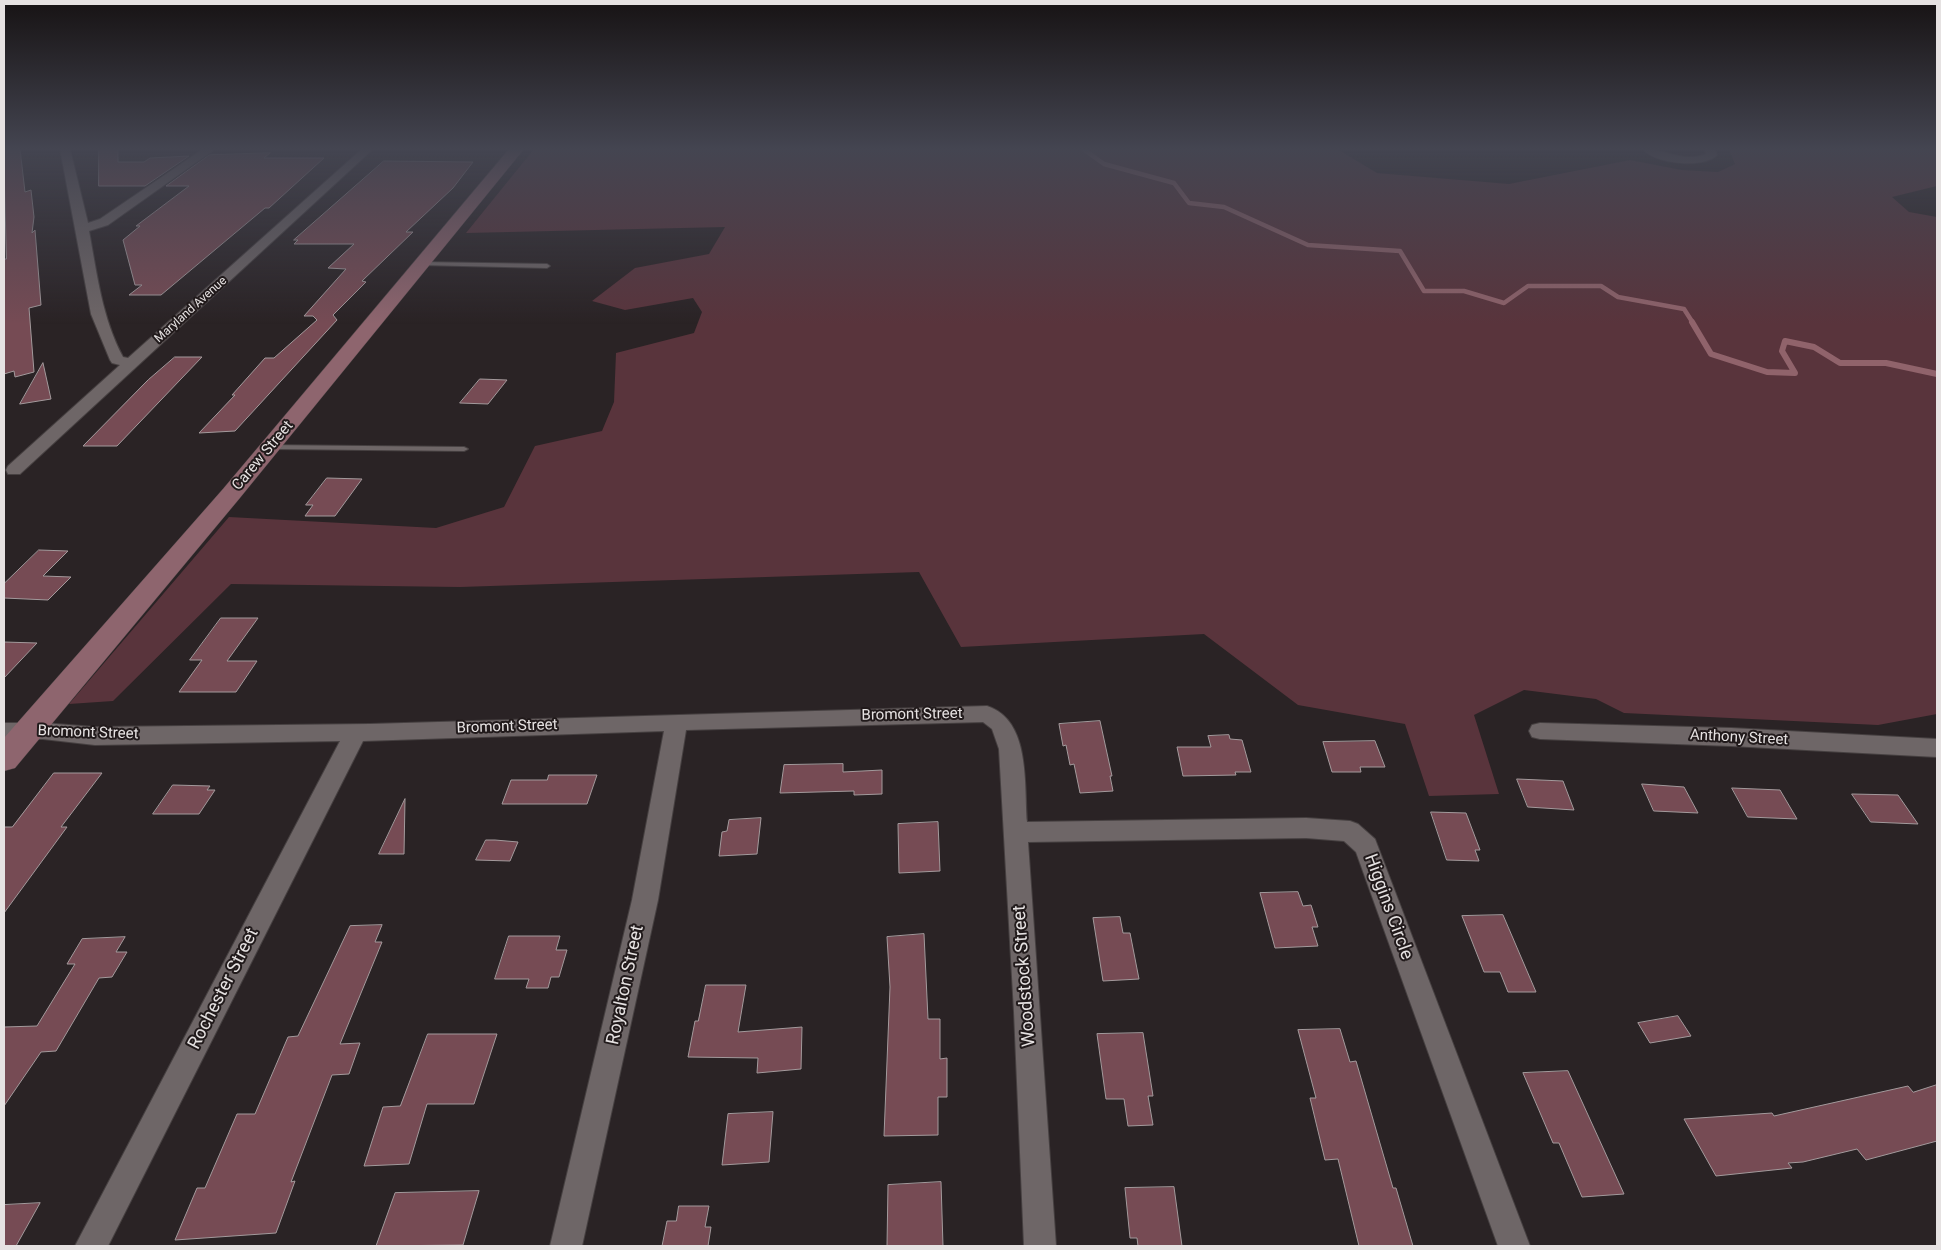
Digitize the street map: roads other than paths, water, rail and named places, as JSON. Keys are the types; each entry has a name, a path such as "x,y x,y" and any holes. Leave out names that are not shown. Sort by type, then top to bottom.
{"street":[{"path":"78,207 92,284 109,347 117,360 132,364"},
{"path":"83,229 104,222 125,207"},
{"name":"Maryland Avenue","path":"14,470 304,207"},
{"name":"Carew Street","path":"4,759 270,447 469,207"},
{"name":"Bromont Street","path":"4,731 95,736 356,732 896,715 987,714"},
{"name":"Woodstock Street","path":"987,714 1001,724 1010,749 1028,1012 1040,1246"},
{"name":"Royalton Street","path":"566,1246 598,1113 645,900 676,723"},
{"name":"Anthony Street","path":"1540,731 1731,737 1937,748"},
{"name":"Rochester Street","path":"91,1246 356,732"},
{"name":"Higgins Circle","path":"1015,832 1297,828 1350,831 1366,846 1514,1246"}],"lane":[{"path":"422,264 547,266"},
{"path":"270,447 464,449"}],"waterway":[{"path":"1225,207 1308,245 1400,251 1424,291 1464,291 1504,303 1528,286 1601,286 1618,297 1684,309 1693,323"},
{"path":"1692,322 1711,354 1767,372 1795,373 1782,351 1785,341 1814,347 1840,363 1886,363 1937,374"}]}
